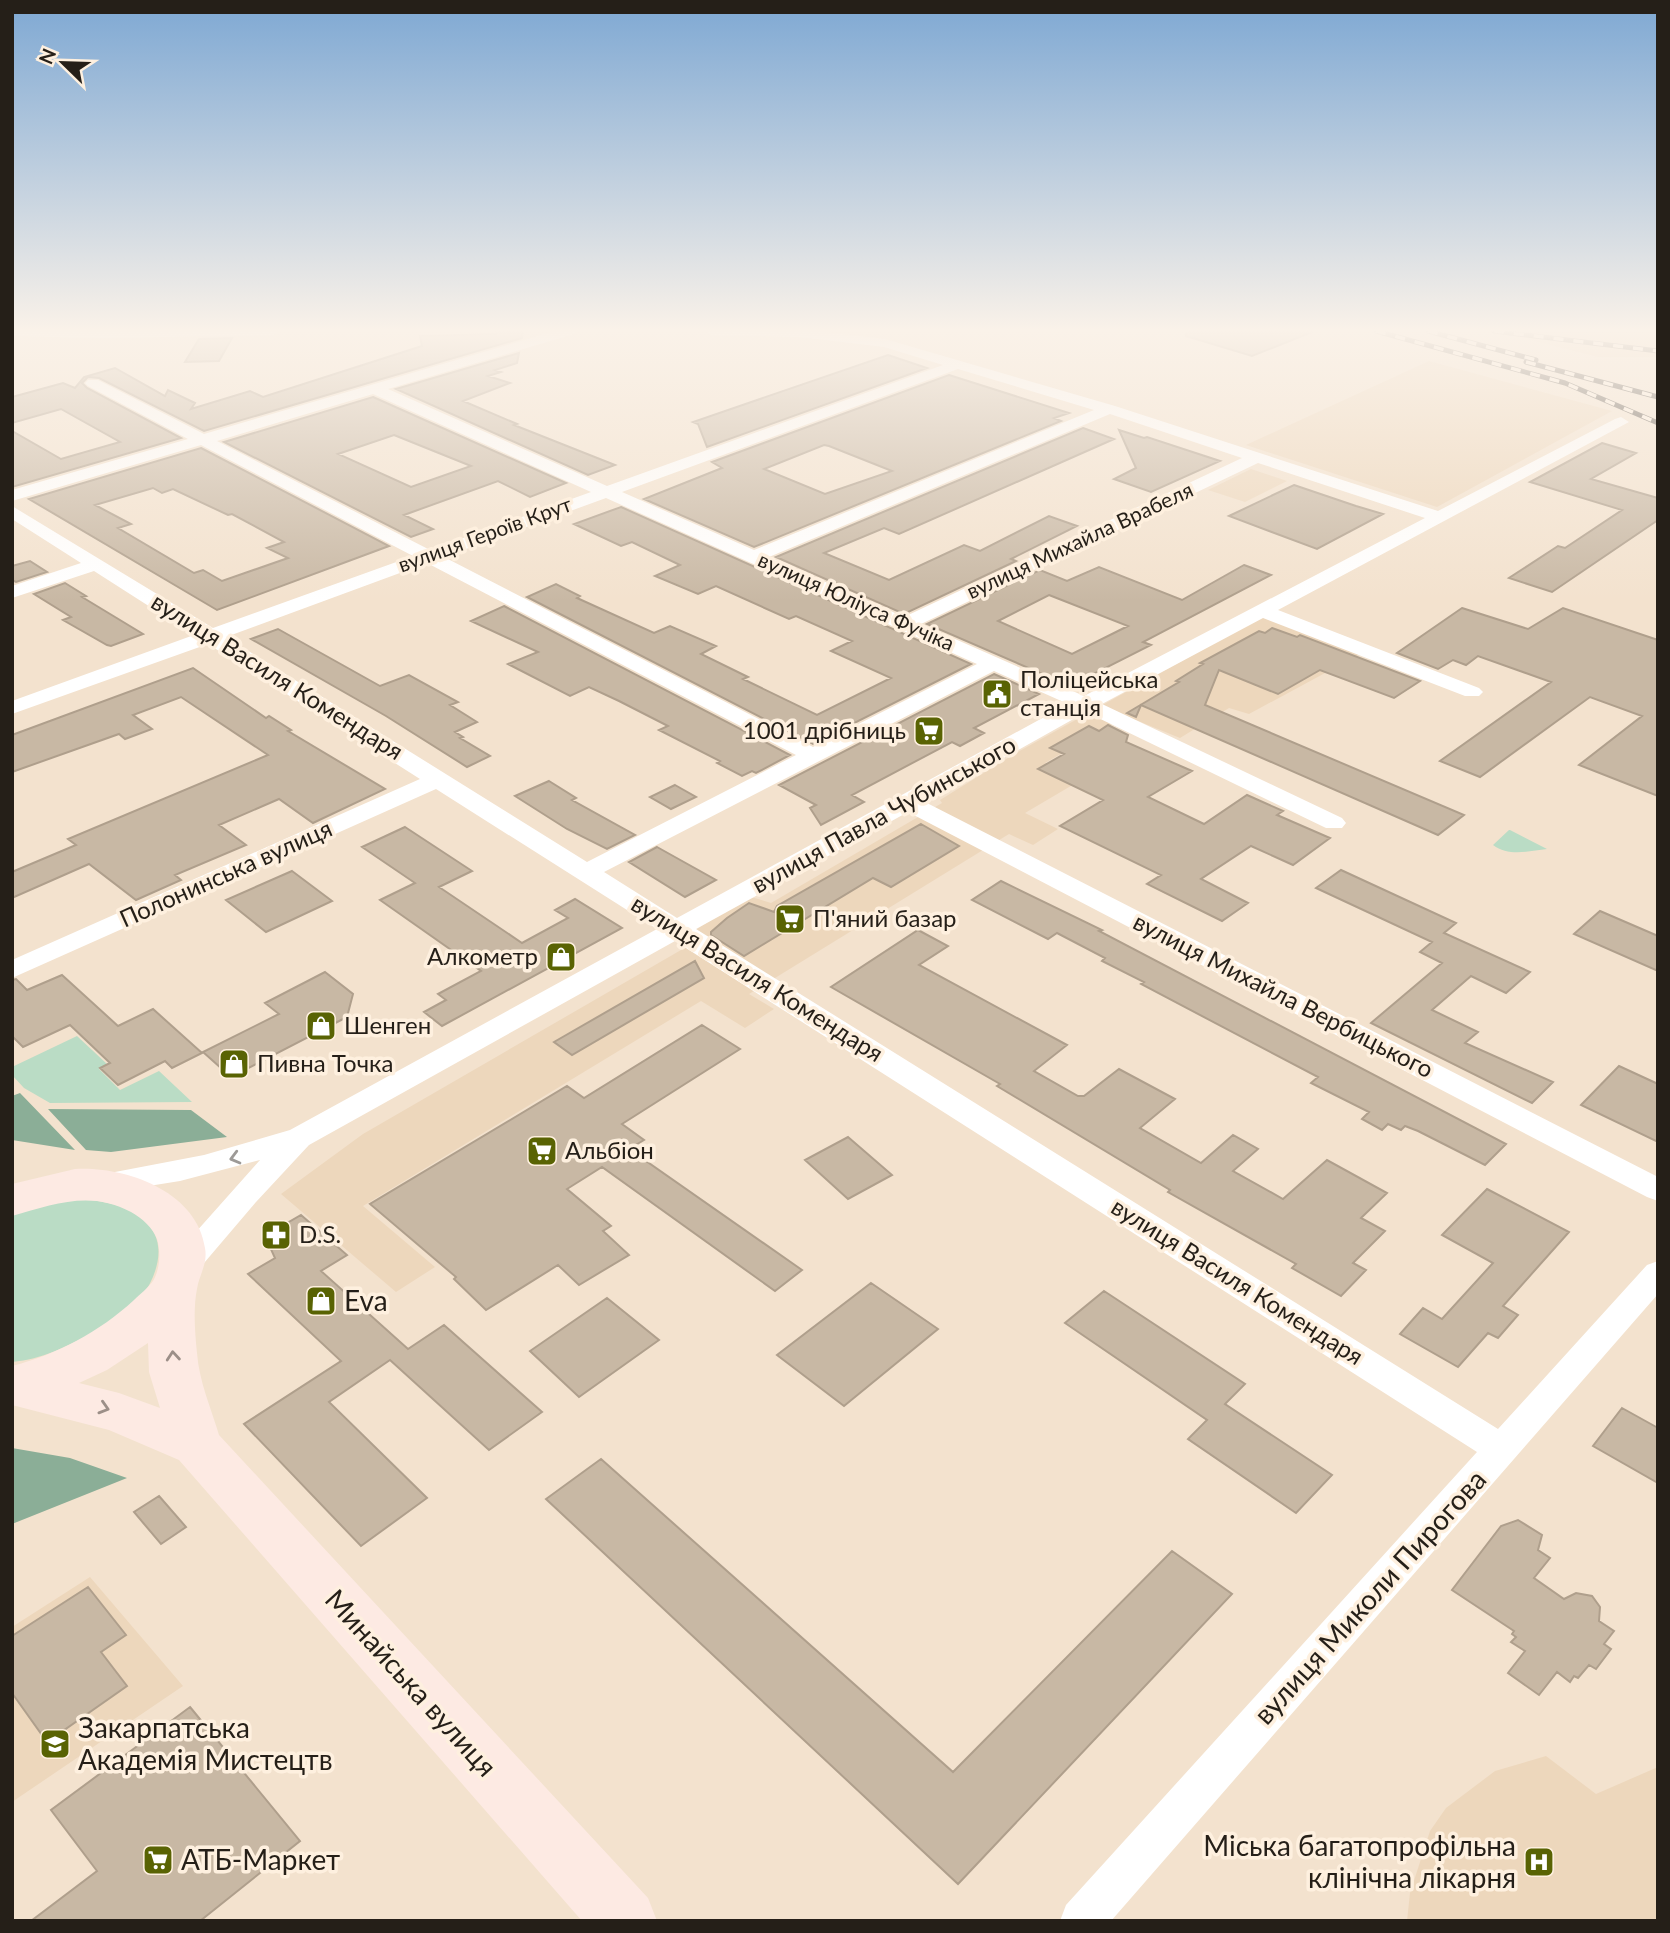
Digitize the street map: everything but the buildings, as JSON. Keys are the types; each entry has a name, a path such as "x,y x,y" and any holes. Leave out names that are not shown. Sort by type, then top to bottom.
{"main road":[{"path":"12,1170 85,1185"},
{"path":"12,1200 85,1185"},
{"name":"Минайська вулиця","path":"85,1185 128,1192 154,1203 172,1221 181,1244 174,1372 197,1445 625,1921"},
{"path":"13,1386 73,1365 104,1350 133,1328 177,1279"},
{"name":"Минайська вулиця","path":"13,1386 120,1413 197,1445"}],"street":[{"path":"166,421 814,756"},
{"path":"12,496 265,421"},
{"name":"вулиця Юліуса Фучіка","path":"447,421 1085,704 1334,823"},
{"name":"вулиця Героїв Крут","path":"12,708 800,421"},
{"path":"754,557 1080,421"},
{"path":"1146,421 1439,517"},
{"name":"вулиця Павла Чубинського","path":"85,1185 193,1169 300,1137 1085,704 1620,422"},
{"name":"вулиця Михайла Врабеля","path":"905,624 1256,458"},
{"name":"вулиця Василя Комендаря","path":"12,511 1502,1449"},
{"path":"12,592 96,564"},
{"path":"1261,611 1472,692"},
{"path":"587,871 994,663"},
{"name":"Полонинська вулиця","path":"12,970 439,779"},
{"name":"вулиця Михайла Вербицького","path":"907,802 1658,1190"},
{"name":"вулиця Павла Чубинського","path":"177,1279 245,1194 300,1137"},
{"name":"вулиця Миколи Пирогова","path":"1082,1921 1658,1273"}],"shaded area":[{"path":"1298,421 1593,421 1437,507 1246,445"},
{"path":"1251,469 1287,481 1245,502 1208,490"},
{"name":"П'яний базар","path":"1265,615 1364,652 1249,714 1229,708 1180,738 1126,716 1045,763 1081,780 1025,813 1058,829 1033,845 1009,834 749,994 774,1009 745,1028 701,1001 363,1206 435,1267 396,1292 281,1194 363,1134 681,950 697,929 748,896 771,903 942,803 940,800 1016,753"},
{"name":"Закарпатська Академія Мистецтв","path":"90,1577 183,1686 12,1802 12,1627"},
{"name":"Міська багатопрофільна клінічна лікарня","path":"1546,1756 1596,1794 1658,1767 1658,1921 1407,1921 1410,1893 1430,1831 1446,1808 1495,1771"}],"green space":[{"path":"1509,830 1547,849 1512,852 1493,845"},
{"path":"77,1036 107,1064 99,1069 120,1090 159,1071 192,1102 50,1103 24,1088 12,1075 12,1067"},
{"path":"20,1093 75,1150 12,1140 12,1096"},
{"path":"48,1109 191,1110 227,1137 111,1152 86,1150"},
{"path":"86,1199 122,1207 141,1218 152,1229 158,1256 149,1284 141,1298 115,1323 54,1352 12,1362 12,1212 30,1206"},
{"path":"12,1448 70,1458 127,1478 12,1524"}],"railway":[{"path":"1654,421 1658,423"}],"place":[{"name":"Поліцейська станція","path":"997,694"},
{"name":"1001 дрібниць","path":"929,731"},
{"name":"П'яний базар","path":"790,919"},
{"name":"Алкометр","path":"561,957"},
{"name":"Шенген","path":"321,1026"},
{"name":"Пивна Точка","path":"234,1064"},
{"name":"Альбіон","path":"542,1151"},
{"name":"D.S.","path":"276,1235"},
{"name":"Eva","path":"321,1301"},
{"name":"Закарпатська Академія Мистецтв","path":"55,1744"},
{"name":"АТБ-Маркет","path":"158,1860"},
{"name":"Міська багатопрофільна клінічна лікарня","path":"1539,1862"}]}
